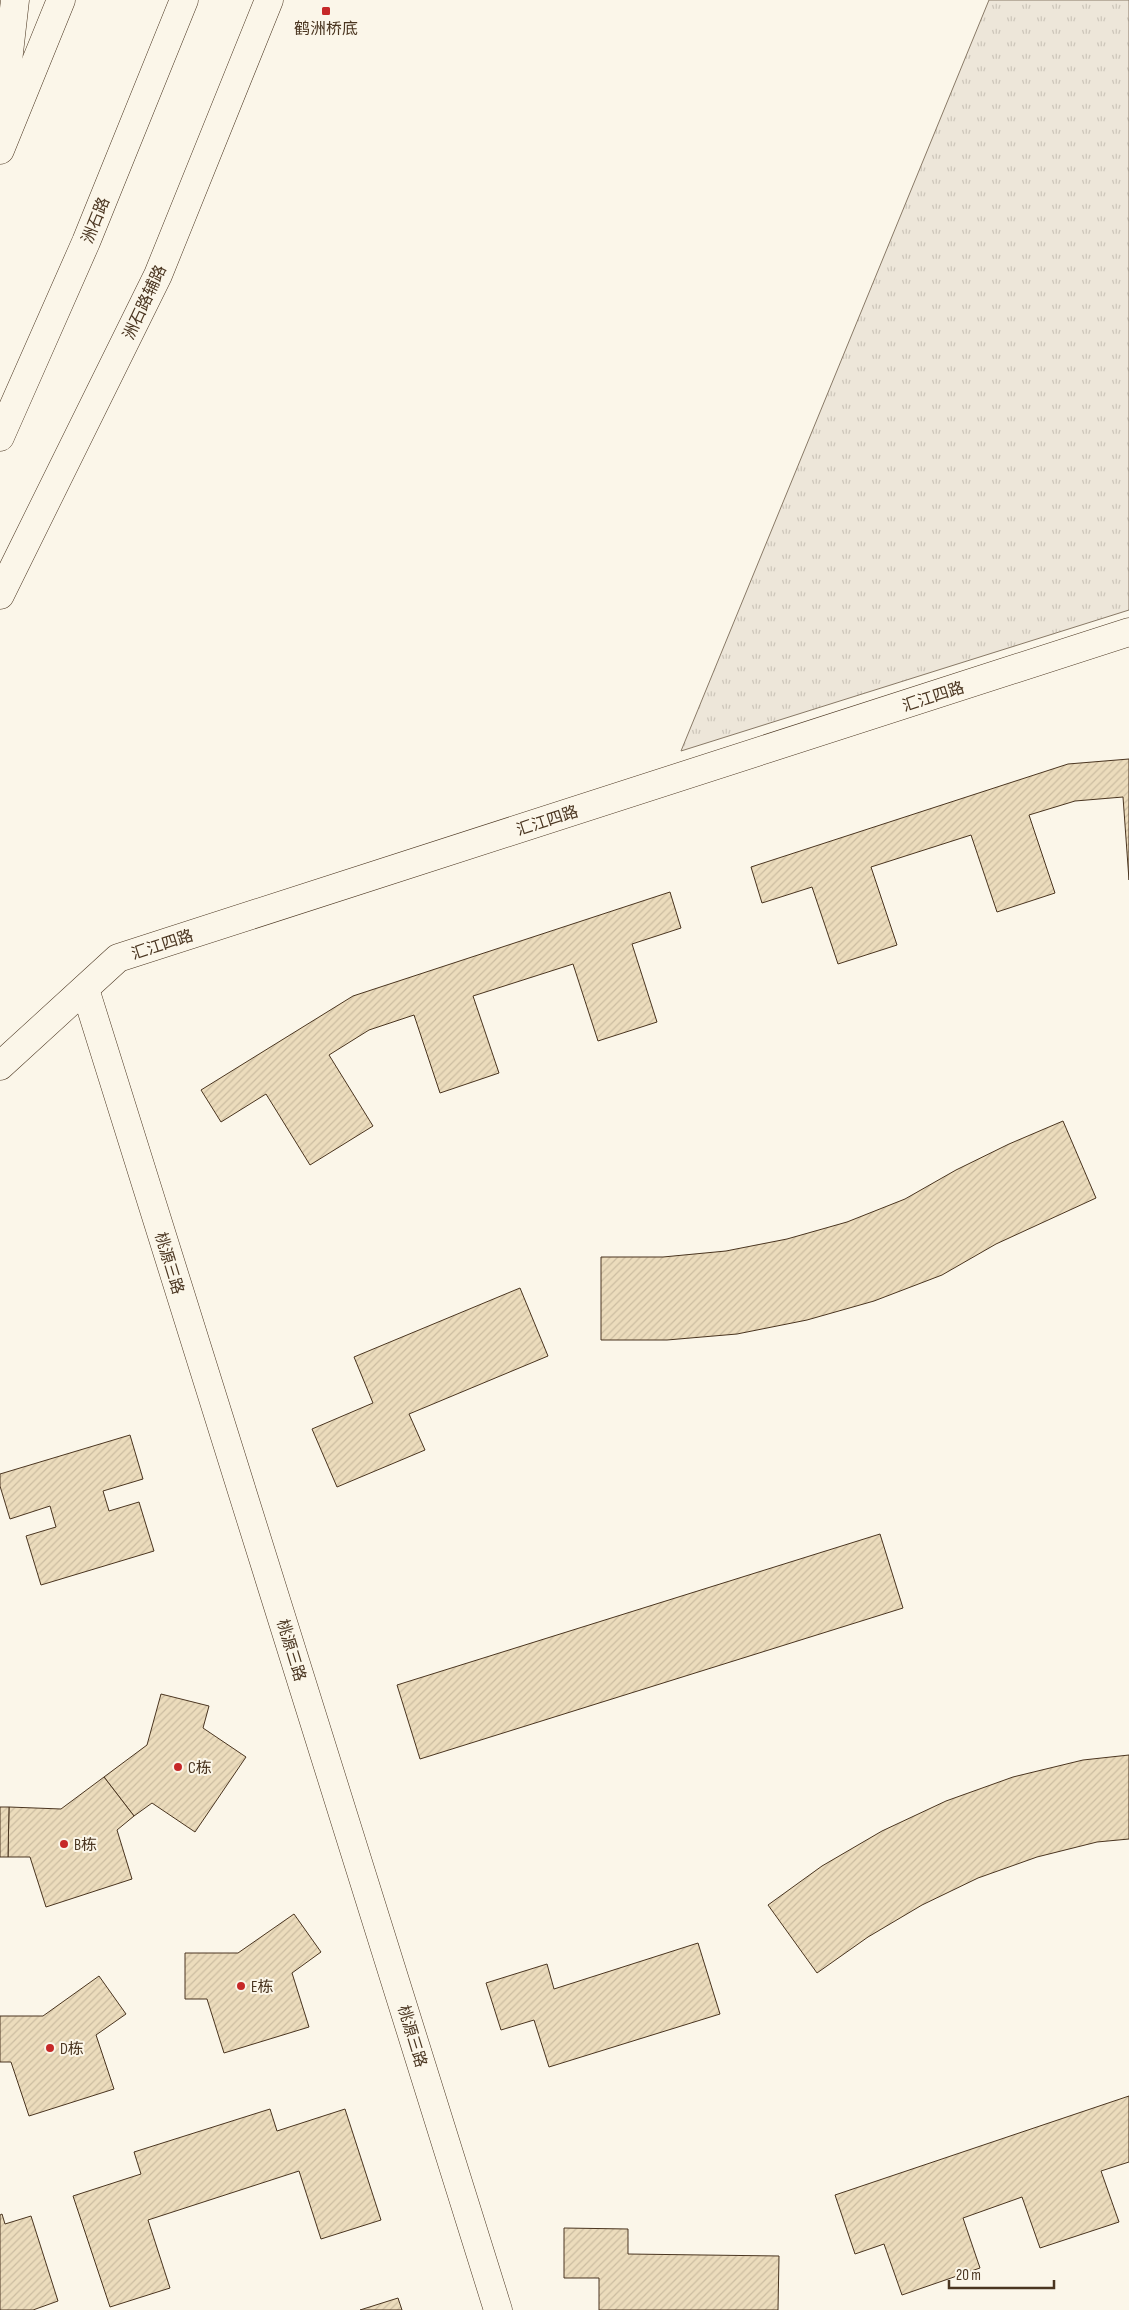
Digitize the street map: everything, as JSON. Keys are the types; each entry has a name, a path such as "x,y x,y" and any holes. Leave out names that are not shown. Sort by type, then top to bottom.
{"street":[{"path":"0,128 15,0"},
{"path":"0,150 61,0"},
{"name":"洲石路","path":"0,437 86,242 184,0"},
{"name":"洲石路辅路","path":"0,595 158,276 268,0"},
{"name":"汇江四路","path":"0,1066 118,958 1129,632"},
{"name":"桃源三路","path":"85,989 498,2310"}],"green space":[{"path":"989,0 1129,0 1129,610 681,751"}],"building":[{"path":"1129,759 1129,880 1123,797 1075,801 1029,815 1055,893 997,912 971,835 871,867 897,945 838,964 812,887 762,903 751,867 1068,764"},
{"path":"670,892 681,928 632,944 657,1022 598,1041 573,964 473,996 499,1073 440,1093 414,1015 369,1030 329,1055 373,1126 310,1165 266,1094 221,1122 201,1090 353,996"},
{"path":"1063,1121 1096,1198 996,1244 942,1275 874,1301 807,1320 737,1334 667,1340 601,1340 601,1257 663,1257 726,1251 787,1239 847,1222 905,1199 956,1170 1009,1144"},
{"path":"520,1288 548,1356 409,1414 425,1450 337,1487 312,1429 373,1403 354,1357"},
{"path":"130,1435 143,1479 103,1491 109,1511 139,1502 154,1551 41,1585 26,1536 56,1527 50,1506 10,1519 0,1486 0,1474"},
{"path":"880,1534 903,1608 420,1759 397,1685"},
{"name":"C栋","path":"161,1694 209,1706 203,1728 246,1757 195,1832 152,1803 134,1816 104,1777 147,1745"},
{"path":"1129,1755 1129,1839 1097,1842 1037,1857 978,1878 922,1905 868,1937 817,1973 768,1905 822,1866 882,1831 946,1801 1013,1777 1083,1760"},
{"name":"B栋","path":"104,1777 134,1816 117,1830 132,1879 46,1907 30,1857 8,1857 9,1807 61,1809"},
{"path":"0,1807 9,1807 8,1857 0,1857"},
{"name":"E栋","path":"294,1914 321,1952 292,1973 309,2027 224,2053 207,1999 185,1999 185,1953 238,1953"},
{"path":"698,1943 720,2014 549,2067 534,2020 501,2030 486,1983 547,1964 554,1989"},
{"name":"D栋","path":"99,1976 126,2014 96,2035 114,2089 29,2116 11,2062 0,2062 0,2016 43,2016"},
{"path":"1129,2096 1129,2162 1101,2171 1119,2222 1040,2248 1022,2197 963,2218 980,2268 902,2295 884,2244 855,2254 835,2195"},
{"path":"270,2109 277,2131 345,2109 381,2220 321,2239 299,2171 148,2220 170,2288 110,2307 73,2196 141,2174 134,2152"},
{"path":"2,2214 5,2224 31,2216 58,2301 33,2310 0,2310 0,2215"},
{"path":"564,2228 628,2229 628,2254 779,2256 778,2310 599,2310 599,2278 564,2278"},
{"path":"398,2298 402,2310 360,2310"}],"place":[{"name":"鹤洲桥底","path":"326,11"},
{"name":"C栋","path":"178,1767"},
{"name":"B栋","path":"64,1844"},
{"name":"E栋","path":"241,1986"},
{"name":"D栋","path":"50,2048"}]}
